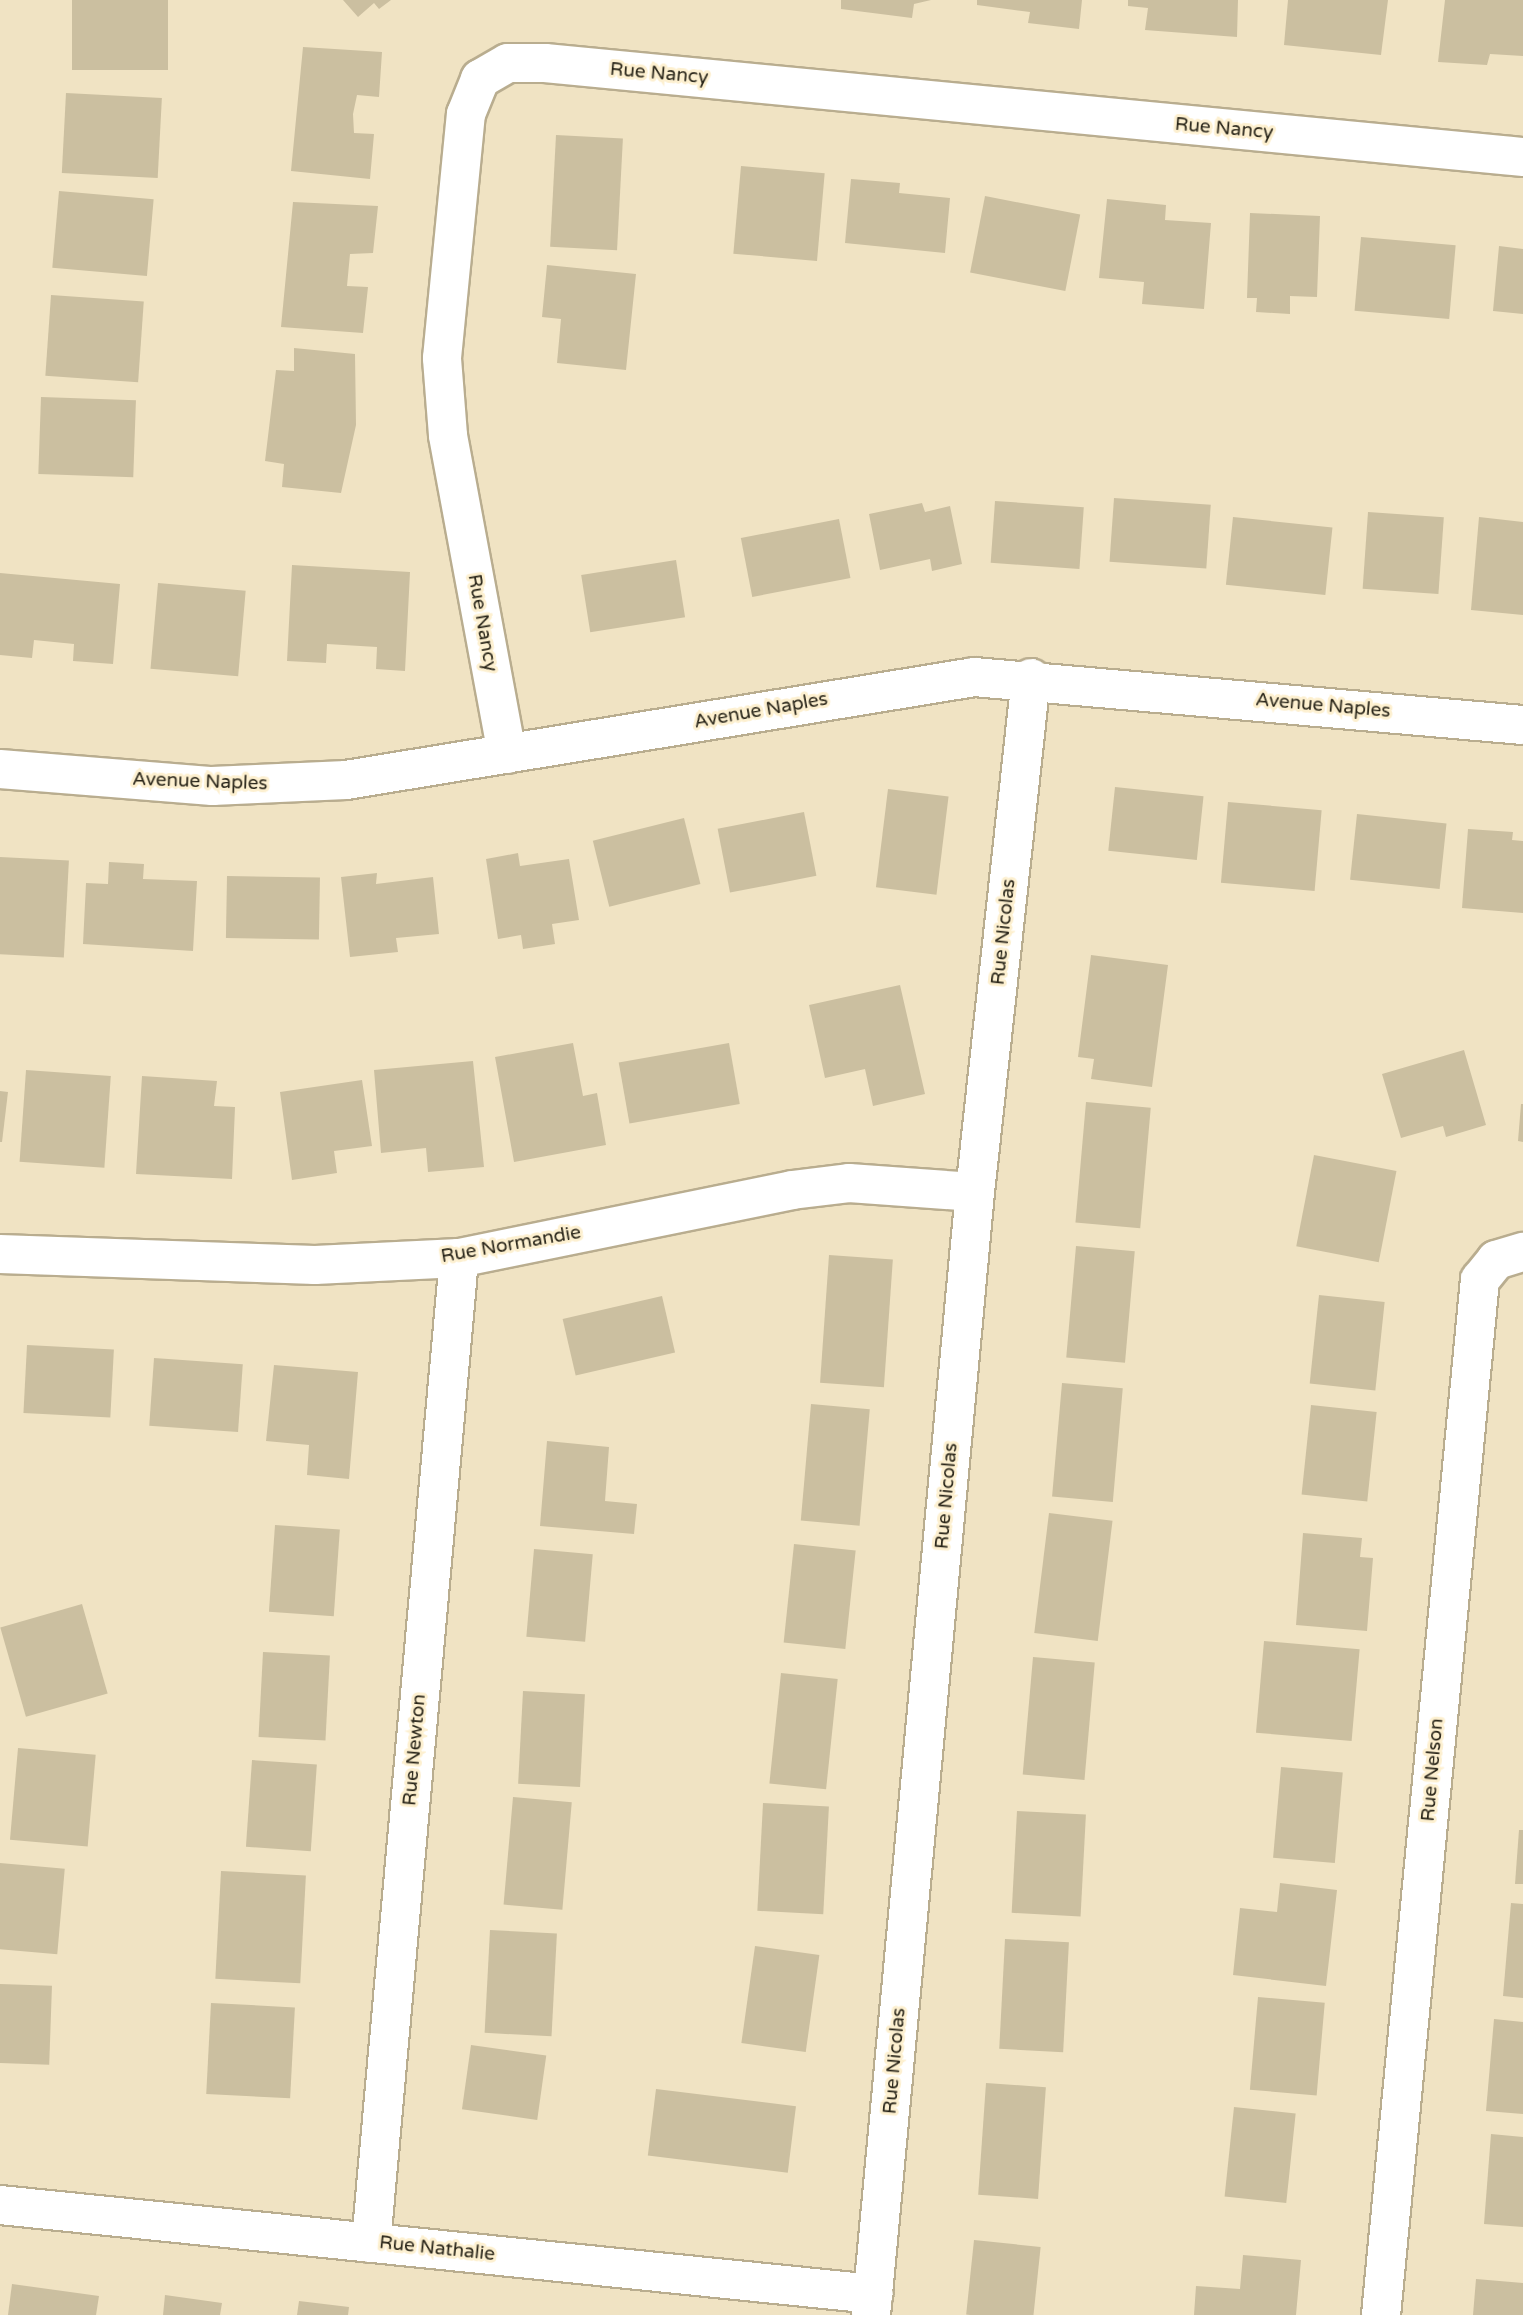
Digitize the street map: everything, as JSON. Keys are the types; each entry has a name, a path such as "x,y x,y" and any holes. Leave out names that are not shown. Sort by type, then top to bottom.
{"street":[{"name":"Rue Nancy","path":"507,754 448,435 442,358 466,114 480,79 508,63 545,63 1523,157"},
{"name":"Avenue Naples","path":"0,769 257,786 346,780 946,679 1031,678 1523,725"},
{"name":"Rue Nicolas","path":"872,2305 975,1192 1031,678"},
{"name":"Rue Normandie","path":"0,1254 288,1265 459,1258 792,1190 849,1183 975,1192"},
{"name":"Rue Nelson","path":"1381,2315 1480,1280 1496,1261 1523,1252"},
{"name":"Rue Newton","path":"371,2243 459,1258"},
{"name":"Rue Nathalie","path":"0,2205 371,2243 872,2305"}],"building":[{"path":"72,0 168,0 168,70 72,70"},
{"path":"343,0 391,0 379,9 374,3 358,17"},
{"path":"841,0 931,0 914,4 912,18 841,9"},
{"path":"977,0 1082,0 1079,29 1028,23 1030,12 977,5"},
{"path":"1128,0 1238,0 1237,37 1145,30 1148,8 1128,6"},
{"path":"1288,0 1388,0 1381,55 1284,45"},
{"path":"1445,0 1523,0 1523,56 1490,54 1487,65 1438,62"},
{"path":"303,47 382,52 379,97 357,95 353,114 354,133 374,134 370,179 291,171"},
{"path":"66,93 162,98 158,178 62,173"},
{"path":"556,135 623,139 617,250 550,247"},
{"path":"741,166 825,173 817,261 733,254"},
{"path":"851,179 900,183 899,193 950,198 945,253 845,243"},
{"path":"59,191 154,199 147,276 52,268"},
{"path":"985,196 1080,215 1065,291 970,273"},
{"path":"1107,199 1166,205 1165,220 1211,223 1204,309 1142,304 1144,282 1099,278"},
{"path":"293,202 378,206 373,253 350,254 347,286 368,287 363,333 281,327"},
{"path":"1250,213 1320,216 1317,297 1290,296 1290,314 1256,312 1257,298 1247,298"},
{"path":"1361,237 1456,245 1449,319 1355,311"},
{"path":"1499,246 1523,249 1523,314 1493,311"},
{"path":"547,265 636,274 626,370 557,363 561,319 542,317"},
{"path":"51,295 144,301 138,382 45,376"},
{"path":"294,348 355,354 356,425 341,493 282,487 284,464 265,461 276,370 294,371"},
{"path":"41,397 136,400 133,477 38,474"},
{"path":"1114,498 1211,505 1206,569 1110,562"},
{"path":"995,501 1084,507 1079,569 991,563"},
{"path":"922,503 925,512 950,506 962,564 932,571 930,559 880,570 869,514"},
{"path":"1368,512 1444,517 1438,594 1363,589"},
{"path":"1233,517 1332,527 1325,595 1226,585"},
{"path":"1479,517 1523,522 1523,615 1471,610"},
{"path":"839,519 850,578 752,597 741,538"},
{"path":"676,560 685,617 590,632 581,575"},
{"path":"292,565 410,572 405,671 376,669 377,647 327,644 326,663 287,661"},
{"path":"0,573 120,584 113,664 73,661 74,644 34,640 32,658 0,655"},
{"path":"158,583 246,591 238,676 151,669"},
{"path":"1115,787 1204,796 1197,860 1108,851"},
{"path":"888,789 949,796 936,895 876,887"},
{"path":"1228,802 1322,810 1315,891 1221,883"},
{"path":"804,812 816,876 730,893 718,829"},
{"path":"1357,814 1447,823 1440,889 1350,880"},
{"path":"684,818 700,884 609,907 593,841"},
{"path":"1468,829 1513,832 1512,840 1523,841 1523,913 1462,908"},
{"path":"518,853 520,866 569,859 579,920 552,924 555,944 523,949 521,935 498,939 486,859"},
{"path":"0,857 69,861 64,957 0,954"},
{"path":"109,862 144,864 143,879 197,881 193,951 83,944 86,883 108,884"},
{"path":"377,873 376,884 433,877 439,934 396,938 398,952 350,957 341,877"},
{"path":"227,876 320,878 319,940 226,938"},
{"path":"1091,955 1168,965 1152,1087 1091,1079 1094,1059 1078,1057"},
{"path":"900,985 925,1094 873,1106 865,1069 825,1078 809,1005"},
{"path":"573,1043 583,1096 597,1093 606,1145 514,1162 495,1057"},
{"path":"729,1043 740,1104 629,1124 619,1062"},
{"path":"1464,1050 1486,1125 1446,1137 1443,1126 1401,1138 1382,1074"},
{"path":"473,1061 484,1167 428,1172 426,1148 381,1153 374,1070"},
{"path":"26,1070 111,1076 104,1168 20,1162"},
{"path":"142,1076 217,1081 214,1106 235,1107 232,1179 136,1174"},
{"path":"362,1080 372,1146 334,1151 337,1173 292,1180 280,1092"},
{"path":"0,1091 8,1092 2,1142 0,1142"},
{"path":"1086,1102 1151,1108 1140,1228 1075,1223"},
{"path":"1523,1104 1523,1142 1518,1141"},
{"path":"1314,1155 1396,1171 1379,1262 1296,1246"},
{"path":"1076,1246 1135,1251 1125,1363 1066,1358"},
{"path":"829,1255 893,1259 884,1387 820,1383"},
{"path":"1319,1295 1385,1302 1375,1390 1310,1384"},
{"path":"662,1296 675,1353 576,1375 563,1319"},
{"path":"27,1345 114,1350 110,1417 23,1413"},
{"path":"154,1358 243,1364 238,1432 149,1426"},
{"path":"274,1365 358,1372 349,1479 307,1475 309,1445 266,1441"},
{"path":"1062,1383 1123,1388 1113,1502 1052,1497"},
{"path":"811,1404 870,1409 860,1526 801,1521"},
{"path":"1311,1405 1377,1412 1367,1501 1302,1495"},
{"path":"547,1441 609,1447 605,1501 637,1504 634,1534 540,1526"},
{"path":"1049,1513 1113,1521 1098,1641 1034,1633"},
{"path":"275,1525 340,1530 334,1616 269,1612"},
{"path":"1303,1533 1362,1538 1360,1557 1373,1558 1367,1631 1296,1625"},
{"path":"794,1544 856,1550 845,1649 784,1642"},
{"path":"534,1549 593,1554 585,1642 526,1637"},
{"path":"82,1604 108,1693 26,1717 0,1627"},
{"path":"1264,1641 1360,1649 1352,1741 1256,1733"},
{"path":"263,1652 330,1656 325,1740 259,1737"},
{"path":"1033,1657 1095,1662 1084,1780 1023,1775"},
{"path":"781,1673 838,1679 826,1789 769,1783"},
{"path":"523,1691 585,1694 580,1787 518,1784"},
{"path":"18,1748 96,1755 88,1846 10,1840"},
{"path":"252,1760 317,1765 311,1851 246,1847"},
{"path":"1281,1767 1343,1772 1335,1863 1273,1858"},
{"path":"513,1797 572,1802 562,1910 504,1905"},
{"path":"763,1803 829,1806 823,1914 757,1911"},
{"path":"1017,1811 1086,1815 1081,1916 1012,1913"},
{"path":"1519,1830 1523,1830 1523,1884 1515,1884"},
{"path":"0,1863 65,1869 57,1954 0,1949"},
{"path":"221,1871 306,1875 300,1983 215,1979"},
{"path":"1280,1883 1337,1890 1326,1986 1233,1975 1240,1908 1277,1912"},
{"path":"1511,1903 1523,1904 1523,1998 1503,1996"},
{"path":"490,1930 557,1934 552,2036 485,2033"},
{"path":"1005,1939 1069,1942 1063,2052 999,2049"},
{"path":"755,1946 819,1955 806,2052 741,2043"},
{"path":"0,1984 52,1986 49,2065 0,2063"},
{"path":"1258,1997 1325,2003 1317,2095 1250,2090"},
{"path":"211,2003 295,2007 290,2098 206,2094"},
{"path":"1494,2019 1523,2022 1523,2114 1486,2111"},
{"path":"471,2045 546,2056 537,2120 462,2109"},
{"path":"986,2083 1046,2087 1038,2199 978,2195"},
{"path":"656,2089 796,2106 788,2173 648,2156"},
{"path":"1234,2107 1296,2113 1286,2203 1225,2197"},
{"path":"1491,2134 1523,2137 1523,2227 1484,2224"},
{"path":"974,2240 1041,2247 1033,2315 966,2315"},
{"path":"1243,2255 1301,2260 1296,2315 1194,2315 1196,2286 1240,2289"},
{"path":"1476,2279 1523,2283 1523,2315 1473,2315"},
{"path":"12,2284 99,2296 96,2315 8,2315"},
{"path":"165,2295 222,2303 220,2315 163,2315"},
{"path":"299,2301 349,2307 348,2315 297,2315"}]}
